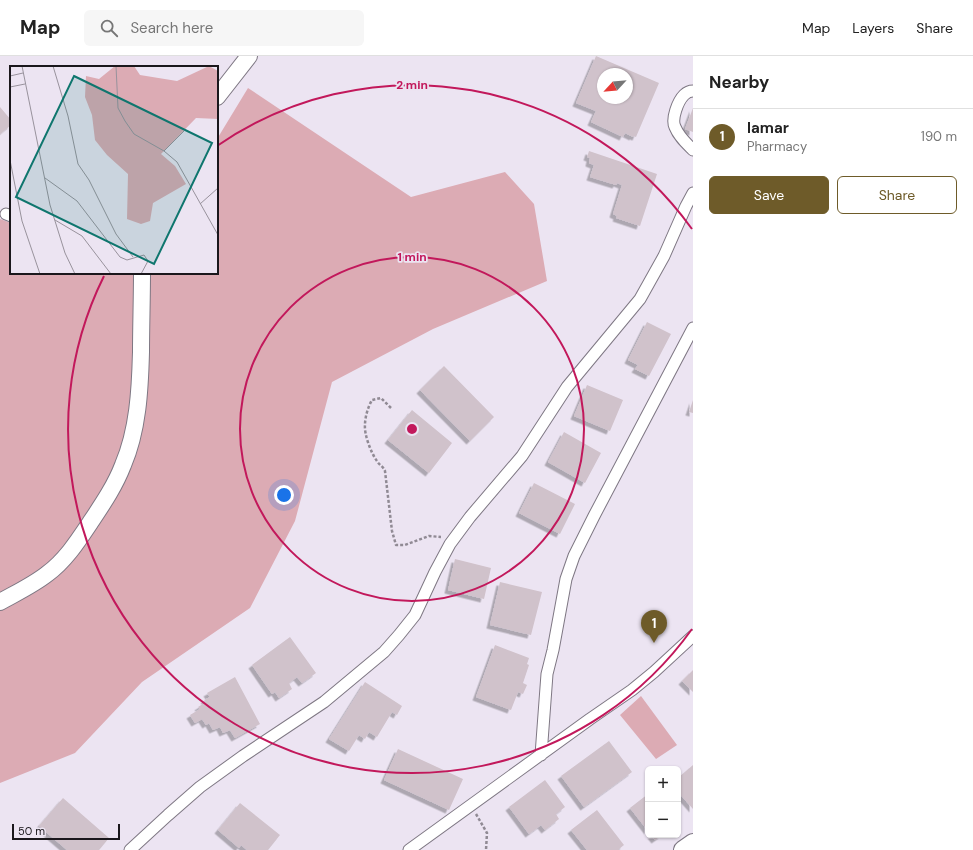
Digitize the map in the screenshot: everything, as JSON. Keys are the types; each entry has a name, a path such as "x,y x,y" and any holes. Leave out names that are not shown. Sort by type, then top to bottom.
{"main road":[{"path":"683,850 693,843"}],"street":[{"path":"218,96 249,56"},
{"path":"693,91 685,94 679,102 673,120 677,132 693,150"},
{"path":"130,850 200,787 242,756 324,702 384,652 399,635 415,615 450,544 470,517 522,456 567,387 640,299 664,256 693,193"},
{"path":"0,602 48,574 63,560 97,514 124,465 137,409 140,372 142,274"},
{"path":"541,755 547,674 566,579 574,556 693,328"},
{"path":"409,850 632,690 693,636"}],"path":[{"path":"391,408 381,398 372,400 368,407 364,425 369,446 377,462 384,468 385,471 392,531 396,545 405,545 429,536 442,537 445,554"},
{"path":"471,806 487,833 486,850"}],"shaded area":[{"path":"248,88 411,197 505,172 534,204 547,281 433,329 332,382 295,521 250,608 142,682 75,753 0,783 0,219 10,223 10,274 218,274 218,137"},
{"path":"641,696 677,745 656,759 620,715"}],"building":[{"path":"596,56 624,68 597,68 597,104 633,104 633,72 659,83 636,137 625,133 623,137 591,122 596,111 576,103"},
{"path":"0,107 10,119 10,126 0,134"},
{"path":"693,108 693,132 685,129"},
{"path":"589,151 657,174 640,226 616,218 617,216 613,214 622,185 617,183 616,185 590,177 594,165 589,163 590,158 587,157"},
{"path":"647,322 671,334 649,376 635,369 638,365 628,360"},
{"path":"444,366 494,417 470,441 420,390"},
{"path":"587,385 623,400 610,431 574,416"},
{"path":"693,400 693,413 689,412"},
{"path":"412,410 452,443 429,473 388,440"},
{"path":"564,432 601,453 585,483 548,462"},
{"path":"534,483 575,504 560,534 519,513"},
{"path":"455,559 491,568 484,599 448,590"},
{"path":"500,582 542,592 531,635 490,625"},
{"path":"290,637 316,673 302,683 297,677 289,683 292,689 279,698 275,692 272,694 252,665"},
{"path":"495,645 529,658 527,664 529,665 523,683 527,685 523,694 518,692 511,710 476,697"},
{"path":"693,670 693,692 682,681"},
{"path":"235,677 260,724 235,738 230,730 223,733 220,727 213,730 209,723 206,725 202,719 195,723 190,715 200,709 198,707 206,702 204,700 210,697 207,693"},
{"path":"365,682 402,706 397,715 392,712 377,737 369,732 365,739 359,735 349,751 329,739"},
{"path":"609,741 632,772 584,807 561,776"},
{"path":"398,749 463,779 449,810 384,780"},
{"path":"693,765 693,809 681,795 681,775"},
{"path":"545,780 565,807 556,814 559,819 545,830 541,825 529,834 509,807"},
{"path":"645,796 645,827 630,808"},
{"path":"63,798 109,838 99,850 67,850 39,826"},
{"path":"240,803 280,835 268,850 247,850 241,845 239,848 218,830"},
{"path":"597,810 624,845 619,850 587,850 571,830"}],"place":[{"name":"lamar","path":"654,643"}]}
